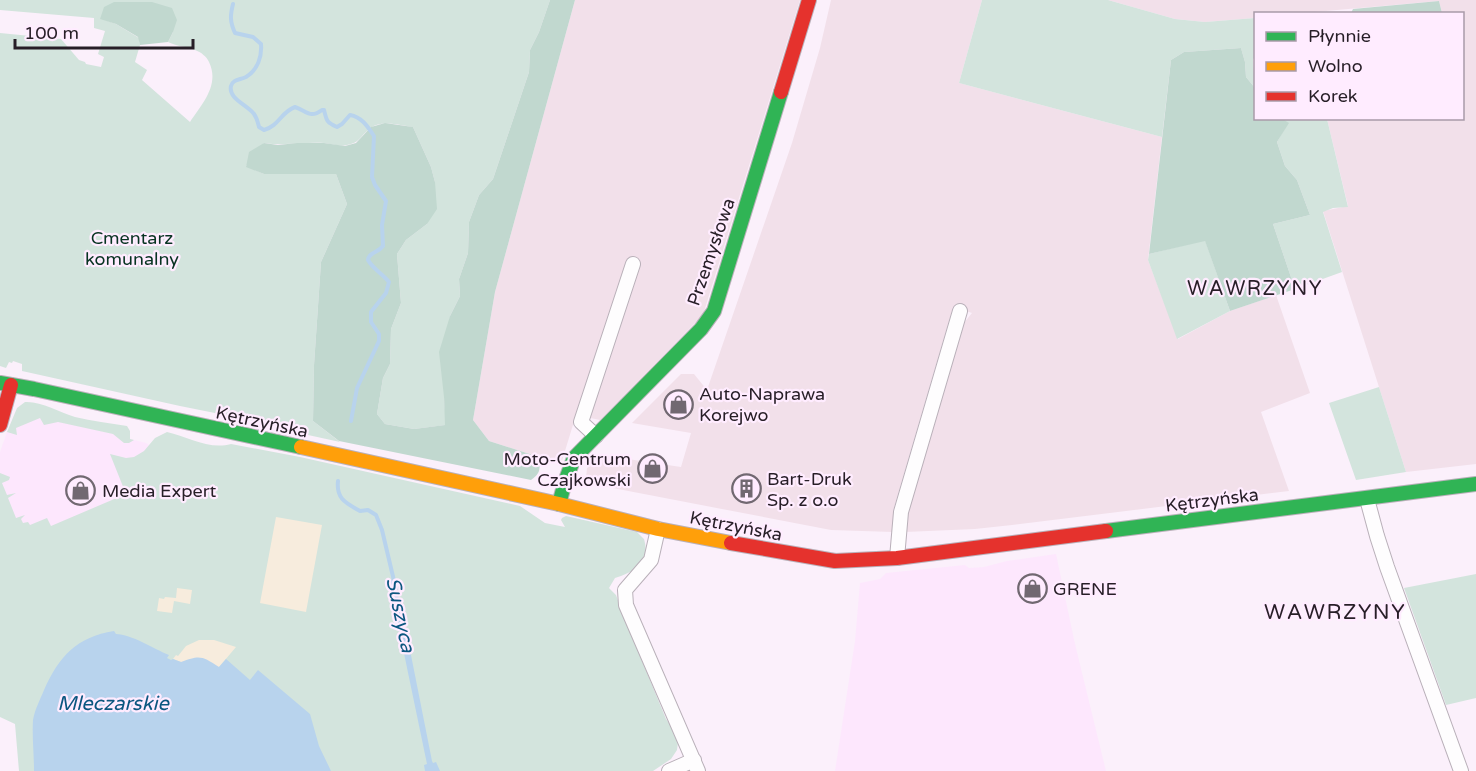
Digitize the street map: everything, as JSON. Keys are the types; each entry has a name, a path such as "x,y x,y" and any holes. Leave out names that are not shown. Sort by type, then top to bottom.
{"main road":[{"name":"Przemysłowa","path":"559,504 574,458 701,329 714,311 809,0"},
{"name":"Kętrzyńska","path":"6,384 559,504 658,529 835,561 897,558 1476,484"},
{"path":"0,425 6,384"}],"street":[{"path":"596,436 581,422 633,264"},
{"path":"897,558 901,513 960,311"},
{"path":"1367,499 1387,567 1461,771"},
{"path":"658,529 651,560 626,590 626,605 696,765 669,771"}],"shaded area":[{"path":"575,0 800,0 703,315 600,420 576,415 561,464 489,441 473,420 495,292"},
{"path":"831,0 982,0 959,83 1162,137 1148,260 1178,339 1230,311 1276,295 1310,393 1261,412 1289,491 975,529 905,532 907,510 963,324 972,313 953,307 893,511 893,532 831,530 592,484 593,479 586,478 587,468 601,455 681,467 691,433 632,423 681,374 694,374 707,390 792,143 820,48"},
{"path":"1108,0 1476,0 1476,464 1406,472 1323,211 1348,206 1327,120 1464,120 1464,12 1442,12 1439,1 1314,12 1254,12 1254,18 1205,22 1175,19"},
{"path":"17,412 146,443 187,504 38,536 0,519 0,452"},
{"path":"1056,554 1106,771 835,771 855,641 860,583 880,579 886,573 965,565 969,568 984,567 1007,561"}],"green space":[{"name":"Cmentarz komunalny","path":"0,0 550,0 530,50 529,72 493,179 479,195 469,222 468,253 459,279 460,296 450,316 444,397 446,425 414,429 385,424 377,414 383,378 390,364 391,329 401,303 397,254 406,240 427,224 435,182 431,167 413,127 396,124 384,123 374,126 357,141 344,146 324,143 264,143 246,166 264,174 336,174 347,204 321,262 314,365 313,421 340,442 299,433 285,427 22,371 22,364 13,361 9,362 6,368 0,366 0,33 61,39 79,60 101,67 104,57 98,54 105,31 94,28 94,18 0,10","holes":["100,18 173,32 168,42 202,53 212,70 208,94 190,122 142,80 147,70 135,62 140,45 139,38 116,24"]},
{"path":"550,0 575,0 495,292 473,420 489,441 539,457 538,473 531,480 339,441 313,421 314,365 321,262 347,204 336,174 264,174 246,167 249,152 264,143 278,145 324,143 345,146 356,143 371,127 385,123 413,127 431,167 435,182 437,209 427,224 406,240 397,254 401,303 391,329 390,364 383,378 377,414 385,424 414,429 445,425 439,352 450,316 460,296 459,279 468,253 469,222 479,195 493,179 529,72 530,50"},
{"path":"982,0 1108,0 1175,19 1205,22 1254,18 1254,87 1246,77 1241,48 1184,52 1171,60 1162,137 959,83"},
{"path":"1439,1 1442,12 1352,12 1353,9"},
{"path":"114,2 152,2 172,8 177,20 168,42 140,45 138,37 116,24 100,19 104,7"},
{"path":"1241,48 1246,77 1254,87 1254,120 1284,120 1289,123 1277,142 1285,166 1297,180 1310,215 1273,224 1295,289 1230,311 1205,241 1149,254 1171,60 1184,52"},
{"path":"1284,120 1327,120 1348,207 1333,208 1323,212 1342,272 1295,289 1273,224 1310,215 1297,180 1285,166 1277,142 1288,123"},
{"path":"1205,240 1230,311 1177,339 1148,260 1149,254"},
{"path":"1379,387 1406,472 1356,480 1329,403"},
{"path":"25,402 44,405 75,417 127,426 130,439 134,440 124,443 113,434 58,422 44,425 40,418 16,428 17,435 7,432 17,408"},
{"path":"167,432 207,444 231,444 300,457 520,506 545,523 565,527 561,520 566,516 637,532 644,539 646,548 643,560 635,569 615,578 609,588 616,595 666,719 677,734 677,750 671,759 653,771 19,771 15,724 0,717 0,473 10,477 2,483 7,495 16,493 8,498 16,518 25,515 21,519 23,523 28,522 30,525 47,518 51,526 126,494 110,454 126,458 134,457 144,451 155,438"},
{"path":"1476,574 1476,698 1446,705 1404,588"}],"sand":[{"path":"276,517 322,525 306,612 260,603"},
{"path":"177,588 192,590 190,604 174,601 172,613 157,611 159,598 176,598"},
{"path":"199,640 214,640 236,647 219,667 173,659 186,646"}],"water":[{"path":"391,580 397,582 399,606 432,761 436,762 440,771 425,771 424,765 427,764 395,610 392,608"},
{"name":"Mleczarskie","path":"114,631 116,634 135,639 169,655 167,658 171,660 181,662 201,658 219,667 226,659 250,680 258,670 310,714 319,746 331,771 34,771 33,720 56,667 80,643"}],"waterway":[{"name":"Suszyca","path":"233,4 231,19 235,33 253,37 261,44 261,49 254,71 233,82 231,91 232,95 254,114 259,127 264,130 269,128 295,107 311,114 324,110 328,121 337,127 350,115 354,116 364,123 374,136 372,177 386,201 382,225 383,246 370,255 368,260 389,282 386,293 371,312 371,322 379,334 379,341 357,388 351,421"},
{"name":"Suszyca","path":"338,481 340,496 343,500 360,511 368,510 376,515 382,530 395,585"}],"traffic: fast":[{"path":"559,504 574,458 701,329 714,311 781,92"},
{"path":"0,383 301,447"},
{"path":"1106,531 1476,484"}],"traffic: slow":[{"path":"301,447 559,504 658,529 731,543"}],"traffic: jam":[{"path":"781,92 809,0"},
{"path":"0,425 11,385"},
{"path":"731,543 835,561 897,558 1106,531"}],"place":[{"name":"Auto-Naprawa Korejwo","path":"678,404"},
{"name":"Moto-Centrum Czajkowski","path":"652,469"},
{"name":"Bart-Druk Sp. z o.o","path":"746,489"},
{"name":"Media Expert","path":"81,491"},
{"name":"GRENE","path":"1032,589"}],"district":[{"name":"WAWRZYNY","path":"1255,289"},
{"name":"WAWRZYNY","path":"1335,612"}]}
